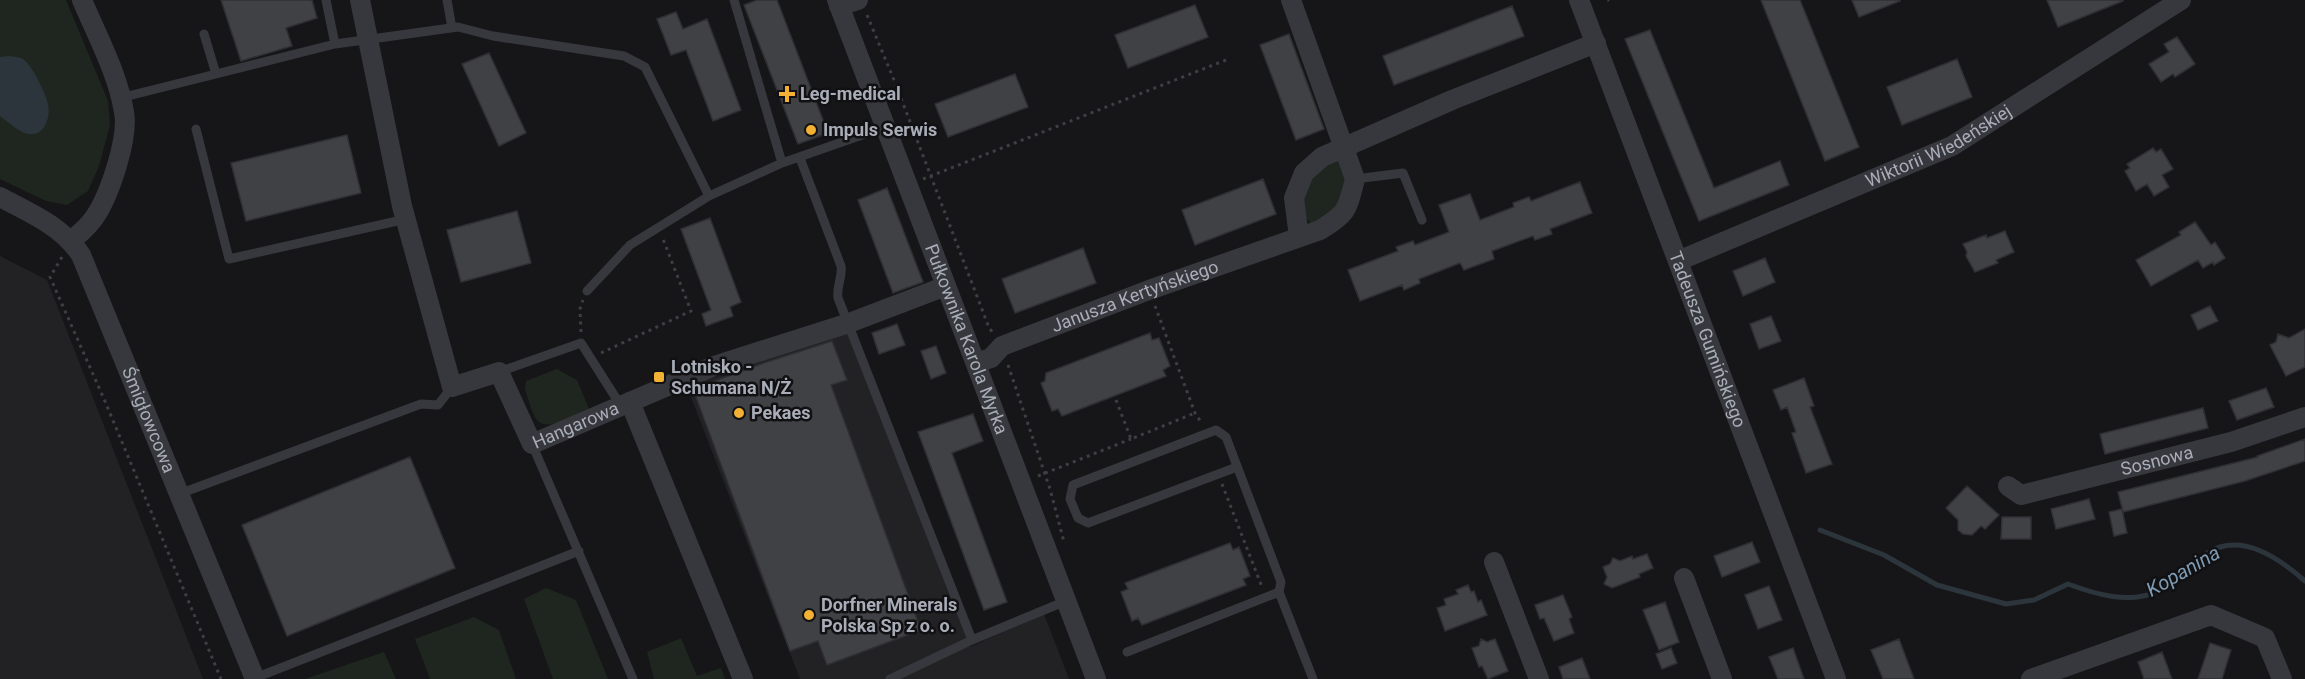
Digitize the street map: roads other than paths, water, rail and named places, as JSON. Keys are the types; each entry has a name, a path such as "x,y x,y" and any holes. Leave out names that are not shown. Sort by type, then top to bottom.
{"street":[{"path":"72,241 95,217 111,184 120,150 125,114 113,74 82,0"},
{"path":"360,0 406,219 452,387 499,372"},
{"path":"838,3 858,0"},
{"path":"1291,0 1355,179"},
{"name":"Tadeusza Gumińskiego","path":"1579,0 1836,679"},
{"name":"Wiktorii Wiedeńskiej","path":"1678,261 1952,146 2181,0"},
{"name":"Pułkownika Karola Myrka","path":"838,3 1096,679"},
{"path":"1299,237 1294,198 1304,173 1322,157 1596,43"},
{"name":"Janusza Kertyńskiego","path":"976,363 991,358 1002,346 1149,290 1320,230 1341,217 1349,203 1355,179"},
{"name":"Śmigłowcowa","path":"0,197 51,224 72,241 81,255 254,679"},
{"path":"626,404 714,366 849,323 946,286"},
{"name":"Hangarowa","path":"499,372 532,444 626,404 743,679"},
{"name":"Sosnowa","path":"2008,486 2020,495 2231,442 2305,417"},
{"path":"1494,562 1539,679"},
{"path":"1684,578 1722,679"},
{"path":"2031,679 2211,615 2265,638 2282,679"}],"lane":[{"path":"326,0 335,44"},
{"path":"447,0 452,28"},
{"path":"734,0 782,163"},
{"path":"120,98 335,44 458,27 493,36 624,56 645,67 709,196"},
{"path":"204,34 216,74"},
{"path":"587,291 630,245 709,196 782,163 885,127"},
{"path":"196,129 229,259 406,219"},
{"path":"800,158 841,266 842,272 837,288 838,297 972,640"},
{"path":"1355,179 1403,173 1422,220"},
{"path":"499,372 581,343 626,404"},
{"path":"179,494 421,404 438,405 452,387"},
{"path":"1237,467 1088,523 1078,518 1070,499 1073,485 1216,430 1226,437 1281,582 1279,592 1314,679"},
{"path":"532,444 633,679"},
{"path":"254,679 579,551"},
{"path":"1127,652 1279,592"},
{"path":"890,679 972,640 1066,601"}],"waterway":[{"name":"Kopanina","path":"1820,530 1884,555 1937,585 2006,604 2034,600 2068,584 2124,598 2147,595 2164,587 2206,554 2219,547 2232,545 2246,546 2272,556 2305,581"}],"place":[{"name":"Leg-medical","path":"787,94"},
{"name":"Impuls Serwis","path":"811,130"},
{"name":"Lotnisko - Schumana N/Ż","path":"659,377"},
{"name":"Pekaes","path":"739,413"},
{"name":"Dorfner Minerals Polska Sp z o. o.","path":"809,615"}]}
